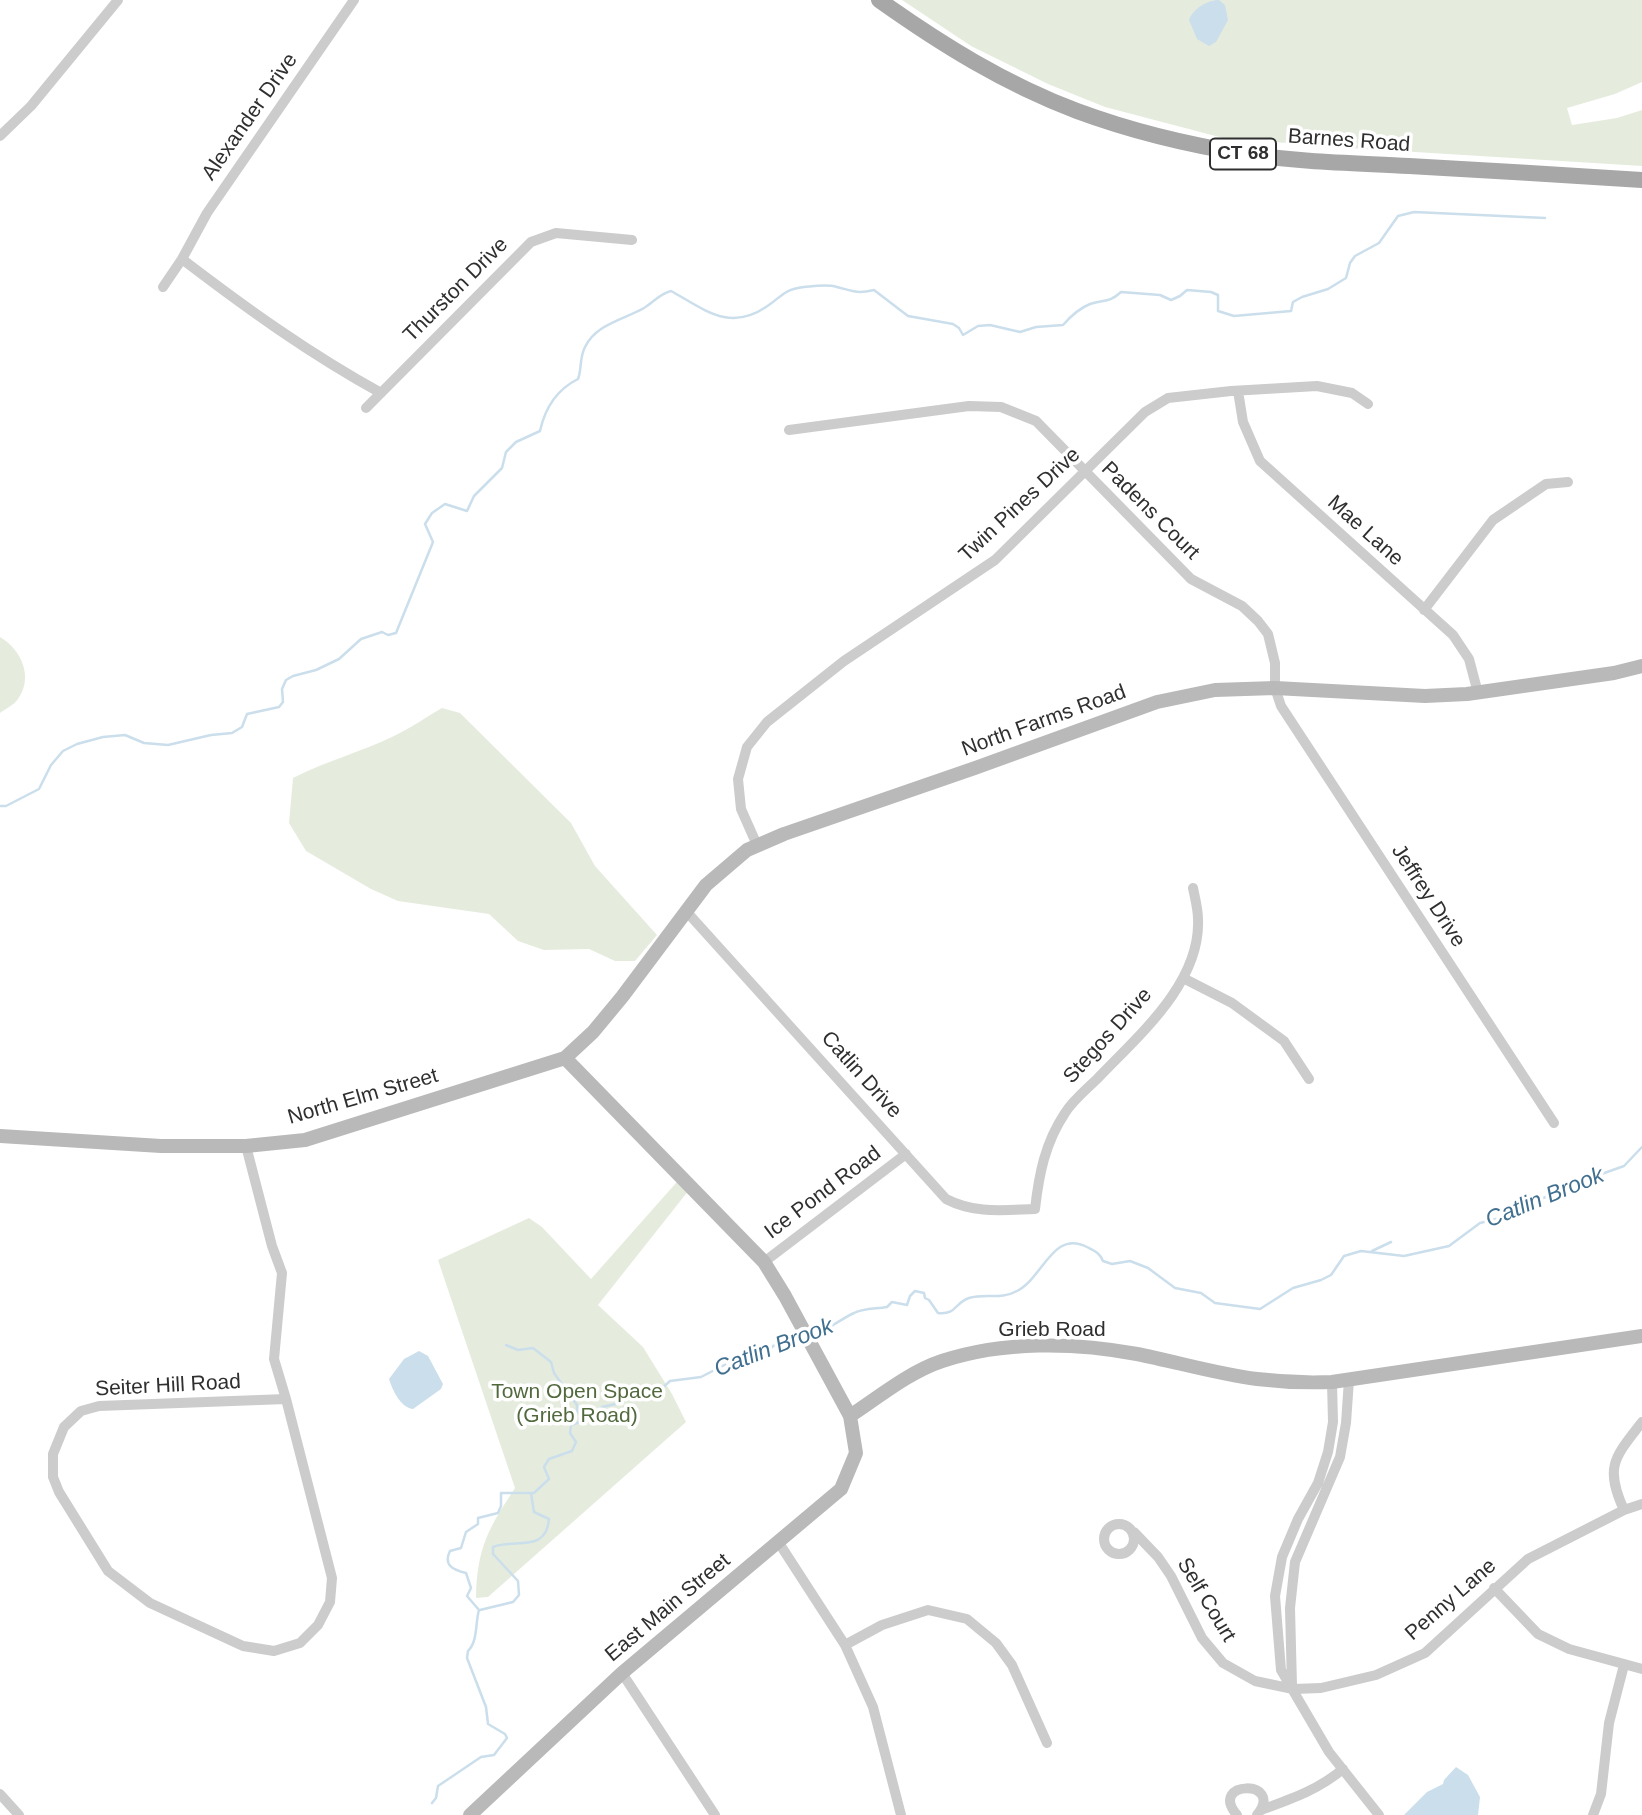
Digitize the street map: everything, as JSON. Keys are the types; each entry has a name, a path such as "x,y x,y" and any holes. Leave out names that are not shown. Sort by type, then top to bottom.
{"main road":[{"name":"Barnes Road","path":"879,0 974,64 1019,86 1076,111 1129,129 1191,144 1303,160 1642,180"},
{"name":"North Farms Road","path":"565,1058 593,1032 622,997 706,885 747,850 784,834 1157,702 1215,690 1275,688 1425,696 1478,692 1614,673 1642,666"},
{"name":"North Elm Street","path":"0,1136 161,1146 246,1146 305,1140 565,1058"},
{"path":"565,1058 764,1262 850,1416"},
{"name":"Grieb Road","path":"850,1416 902,1381 939,1362 976,1352 1019,1346 1082,1347 1133,1353 1255,1379 1294,1383 1349,1380 1642,1336"},
{"name":"East Main Street","path":"470,1815 622,1673 841,1489 856,1453 850,1416"}],"street":[{"path":"0,136 31,106 118,0"},
{"name":"Alexander Drive","path":"163,287 207,213 354,0"},
{"name":"Thurston Drive","path":"366,408 531,242 556,233 632,240"},
{"path":"182,259 261,319 330,365 381,393"},
{"name":"Twin Pines Drive","path":"757,845 741,810 738,779 747,747 767,722 844,661 995,560 1145,412 1168,398 1317,387 1352,393 1368,404"},
{"name":"Mae Lane","path":"1238,391 1243,422 1260,461 1453,635 1469,659 1478,692"},
{"name":"Padens Court","path":"789,430 969,406 1001,407 1036,421 1191,579 1242,606 1258,621 1268,634 1275,663 1275,688"},
{"path":"1424,610 1493,520 1546,484 1568,482"},
{"name":"Jeffrey Drive","path":"1275,688 1281,706 1554,1123"},
{"name":"Stegos Drive","path":"1034,1209 1049,1139 1066,1111 1146,1029 1183,978 1196,945 1199,919 1193,888"},
{"name":"Catlin Drive","path":"686,911 946,1199 962,1207 985,1211 1034,1209"},
{"path":"1183,978 1232,1003 1284,1041 1309,1079"},
{"name":"Seiter Hill Road","path":"246,1146 272,1246 282,1273 274,1359 286,1399 332,1578 330,1602 318,1625 300,1643 274,1651 243,1646 150,1603 108,1571 60,1492 53,1477 53,1454 64,1427 81,1411 99,1406 286,1399"},
{"name":"Ice Pond Road","path":"764,1262 906,1154"},
{"path":"1293,1689 1290,1608 1294,1562 1340,1457 1349,1380"},
{"path":"1332,1382 1333,1422 1328,1452 1318,1483 1298,1519 1282,1557 1275,1596 1280,1671 1293,1689 1311,1725 1378,1815"},
{"path":"1624,1510 1618,1496 1612,1466 1616,1456 1638,1435 1642,1422"},
{"name":"Penny Lane","path":"1293,1689 1321,1688 1376,1675 1425,1653 1528,1559 1624,1510 1642,1504"},
{"name":"Self Court","path":"1134,1532 1158,1557 1171,1576 1202,1638 1223,1663 1255,1681 1293,1689"},
{"path":"779,1543 845,1645 873,1707 901,1815"},
{"path":"1494,1588 1538,1634 1569,1649 1642,1669"},
{"path":"845,1645 882,1625 928,1610 967,1619 996,1643 1012,1665 1046,1743"},
{"path":"1593,1815 1601,1794 1609,1723 1624,1665"},
{"path":"622,1673 715,1815"},
{"path":"1259,1812 1304,1795 1327,1783 1343,1769"},
{"path":"1237,1815 1232,1809 1231,1798 1243,1787 1258,1791 1262,1800 1259,1812"},
{"path":"0,1794 19,1815"}],"green space":[{"path":"902,0 1642,0 1642,82 1615,94 1567,108 1572,125 1617,118 1642,110 1642,166 1223,138 1105,107 1048,84 971,46"},
{"path":"0,637 19,656 25,682 16,701 0,713"},
{"path":"442,708 460,713 571,823 595,866 657,935 635,961 615,961 589,949 544,950 518,941 489,914 398,901 371,889 306,851 289,823 293,778 394,736"},
{"name":"Town Open Space (Grieb Road)","path":"683,1175 693,1185 598,1305 643,1347 686,1422 488,1597 476,1598 479,1565 486,1540 515,1488 438,1260 529,1218 542,1227 591,1279"}],"water":[{"path":"1219,0 1225,5 1228,20 1216,42 1209,46 1197,39 1189,20 1201,6"},
{"path":"419,1351 428,1356 443,1384 441,1389 413,1409 401,1402 389,1379 404,1359"},
{"path":"1456,1767 1468,1775 1480,1797 1478,1815 1404,1815 1427,1792 1443,1784"}],"waterway":[{"path":"0,806 6,806 39,789 51,765 63,751 77,744 125,735 144,743 168,745 232,733 242,727 247,714 279,707 283,702 282,689 286,680 339,659 361,639 382,632 388,635 396,633 433,542 425,524 432,513 445,504 467,511 474,496 502,468 506,452 516,442 540,431 553,400 578,379 583,351 590,339 611,323 644,308 667,292 671,291 717,315 740,318 753,314 797,288 825,285 859,292 874,290 908,316 953,324 963,335 978,326 990,325 1020,332 1036,327 1063,325 1086,306 1109,300 1121,292 1160,295 1171,300 1187,290 1211,292 1218,295 1218,311 1234,316 1291,311 1293,302 1328,289 1346,278 1355,256 1379,243 1398,216 1414,212 1545,218"},
{"name":"Catlin Brook","path":"813,1334 858,1311 887,1307 892,1302 907,1305 915,1291 924,1293 938,1313 949,1312 969,1298 1011,1294 1026,1285 1057,1250 1065,1244 1075,1243 1095,1251 1103,1261 1112,1264 1130,1261 1148,1268 1175,1288 1201,1293 1215,1303 1260,1309 1293,1288 1331,1275 1344,1256 1361,1251 1404,1256 1449,1246 1480,1223 1504,1217 1568,1186 1624,1166 1642,1147"},
{"path":"1372,1251 1391,1242"},
{"name":"Catlin Brook","path":"432,1803 436,1798 438,1786 481,1757 494,1755 507,1738 488,1724 486,1707 467,1658 475,1637 479,1610 467,1596 471,1588 466,1573 453,1568 449,1563 450,1551 461,1548 466,1532 478,1524 478,1518 498,1513 501,1493 534,1493 549,1479 544,1467 549,1459 572,1451 576,1442 570,1433 571,1425 597,1416 602,1407 620,1403 622,1398 652,1395 670,1381 701,1377 740,1357 767,1354 773,1346 800,1338"},
{"path":"506,1345 518,1350 533,1348 551,1362 554,1373 577,1405 572,1424"},
{"name":"Catlin Brook","path":"480,1610 513,1602 519,1595 518,1581 493,1554 493,1547 536,1541 547,1530 549,1519 534,1512 531,1493"}]}
